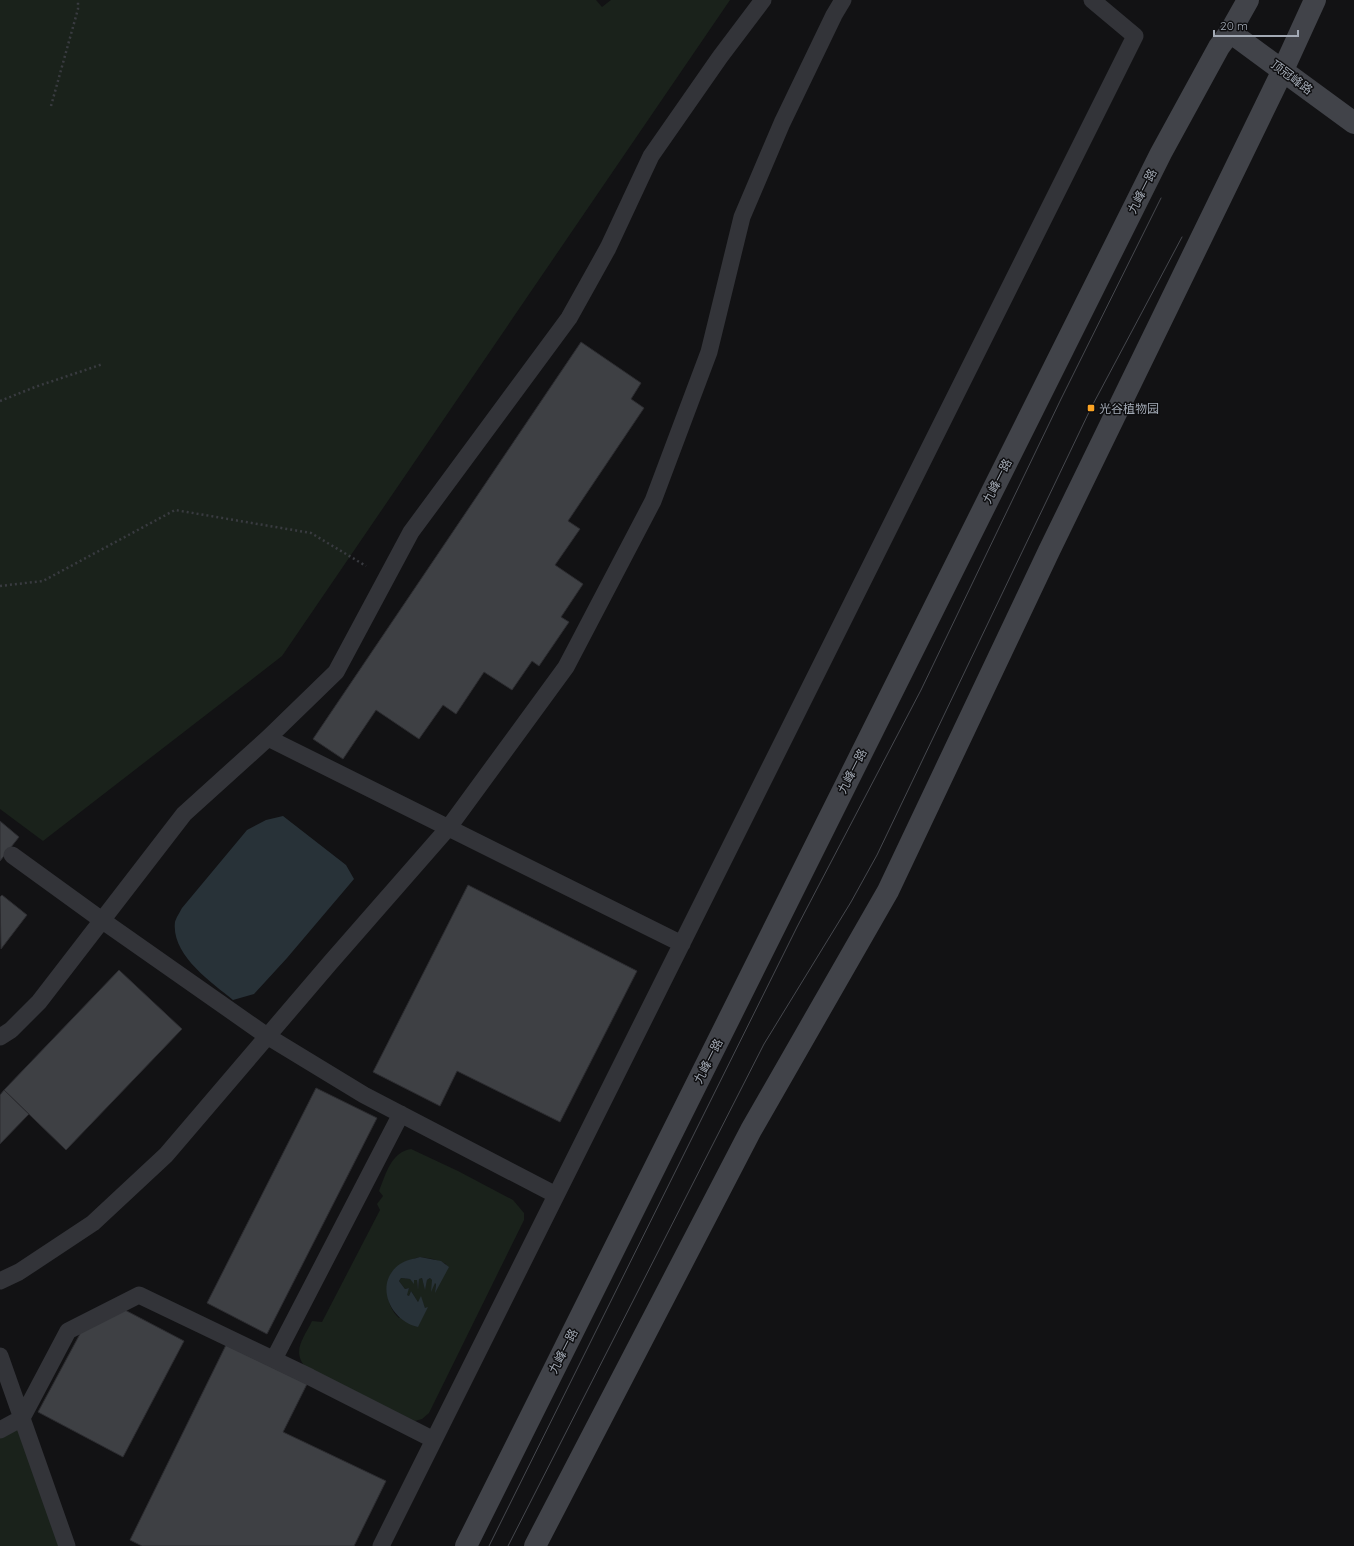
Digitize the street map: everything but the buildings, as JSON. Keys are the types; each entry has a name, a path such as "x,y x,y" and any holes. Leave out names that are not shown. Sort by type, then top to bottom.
{"street":[{"name":"九峰一路","path":"466,1546 1161,153 1219,47 1230,32 1248,0"},
{"path":"535,1546 751,1130 888,891 1049,551 1283,70 1315,0"},
{"name":"顶冠峰路","path":"1230,32 1354,123"}],"lane":[{"path":"0,1037 11,1030 39,1002 103,921 184,814 268,738 336,672 411,532 569,318 608,248 651,156 720,57 763,0"},
{"path":"0,1281 19,1272 94,1223 166,1155 267,1036 449,827 566,667 653,502 708,352 742,217 782,123 834,15 843,0"},
{"path":"382,1546 1135,36 1092,0"},
{"path":"268,738 682,944"},
{"path":"12,855 267,1036 364,1095 556,1195"},
{"path":"274,1359 401,1114"},
{"path":"0,1430 22,1418 68,1331 139,1295 274,1359 434,1440"},
{"path":"0,1356 67,1546"}],"path":[{"path":"51,106 78,9 78,0"},
{"path":"0,401 35,387 103,364"},
{"path":"0,586 43,581 175,510 311,533 386,579"}],"shaded area":[{"path":"0,0 596,0 602,7 611,0 730,0 282,656 43,841 0,809"},
{"path":"283,816 346,865 354,879 287,958 254,994 233,1000 194,967 179,946 175,934 175,922 182,908 247,830 266,820"},
{"path":"411,1149 458,1171 513,1200 524,1213 524,1220 429,1413 422,1419 415,1421 306,1368 299,1356 300,1344 312,1321 322,1322 380,1210 377,1204 383,1196 379,1191 390,1165 399,1154","holes":["420,1257 433,1259 446,1264 435,1292 436,1283 435,1282 432,1288 432,1280 430,1278 427,1280 425,1289 422,1278 419,1279 418,1288 417,1280 414,1280 414,1283 410,1279 401,1278 399,1281 405,1289 409,1288 406,1295 409,1296 411,1291 418,1302 421,1298 425,1308 399,1318 391,1308 388,1299 388,1287 391,1274 400,1265 412,1259"]},
{"path":"420,1257 441,1261 449,1267 435,1293 436,1284 435,1283 431,1292 432,1280 430,1278 427,1280 425,1290 422,1278 419,1279 418,1290 417,1280 414,1280 414,1284 410,1279 401,1278 399,1281 405,1289 409,1288 407,1295 409,1296 411,1291 418,1302 421,1296 425,1308 428,1307 418,1327 408,1323 400,1317 388,1300 386,1291 387,1281 392,1272 400,1264"},
{"path":"22,1418 67,1546 0,1546 0,1430"}],"tram line":[{"path":"489,1546 797,927 921,690 1061,399 1161,198"},
{"path":"508,1546 764,1044 851,902 877,855 1091,408 1182,237"}],"place":[{"name":"光谷植物园","path":"1091,408"}]}
